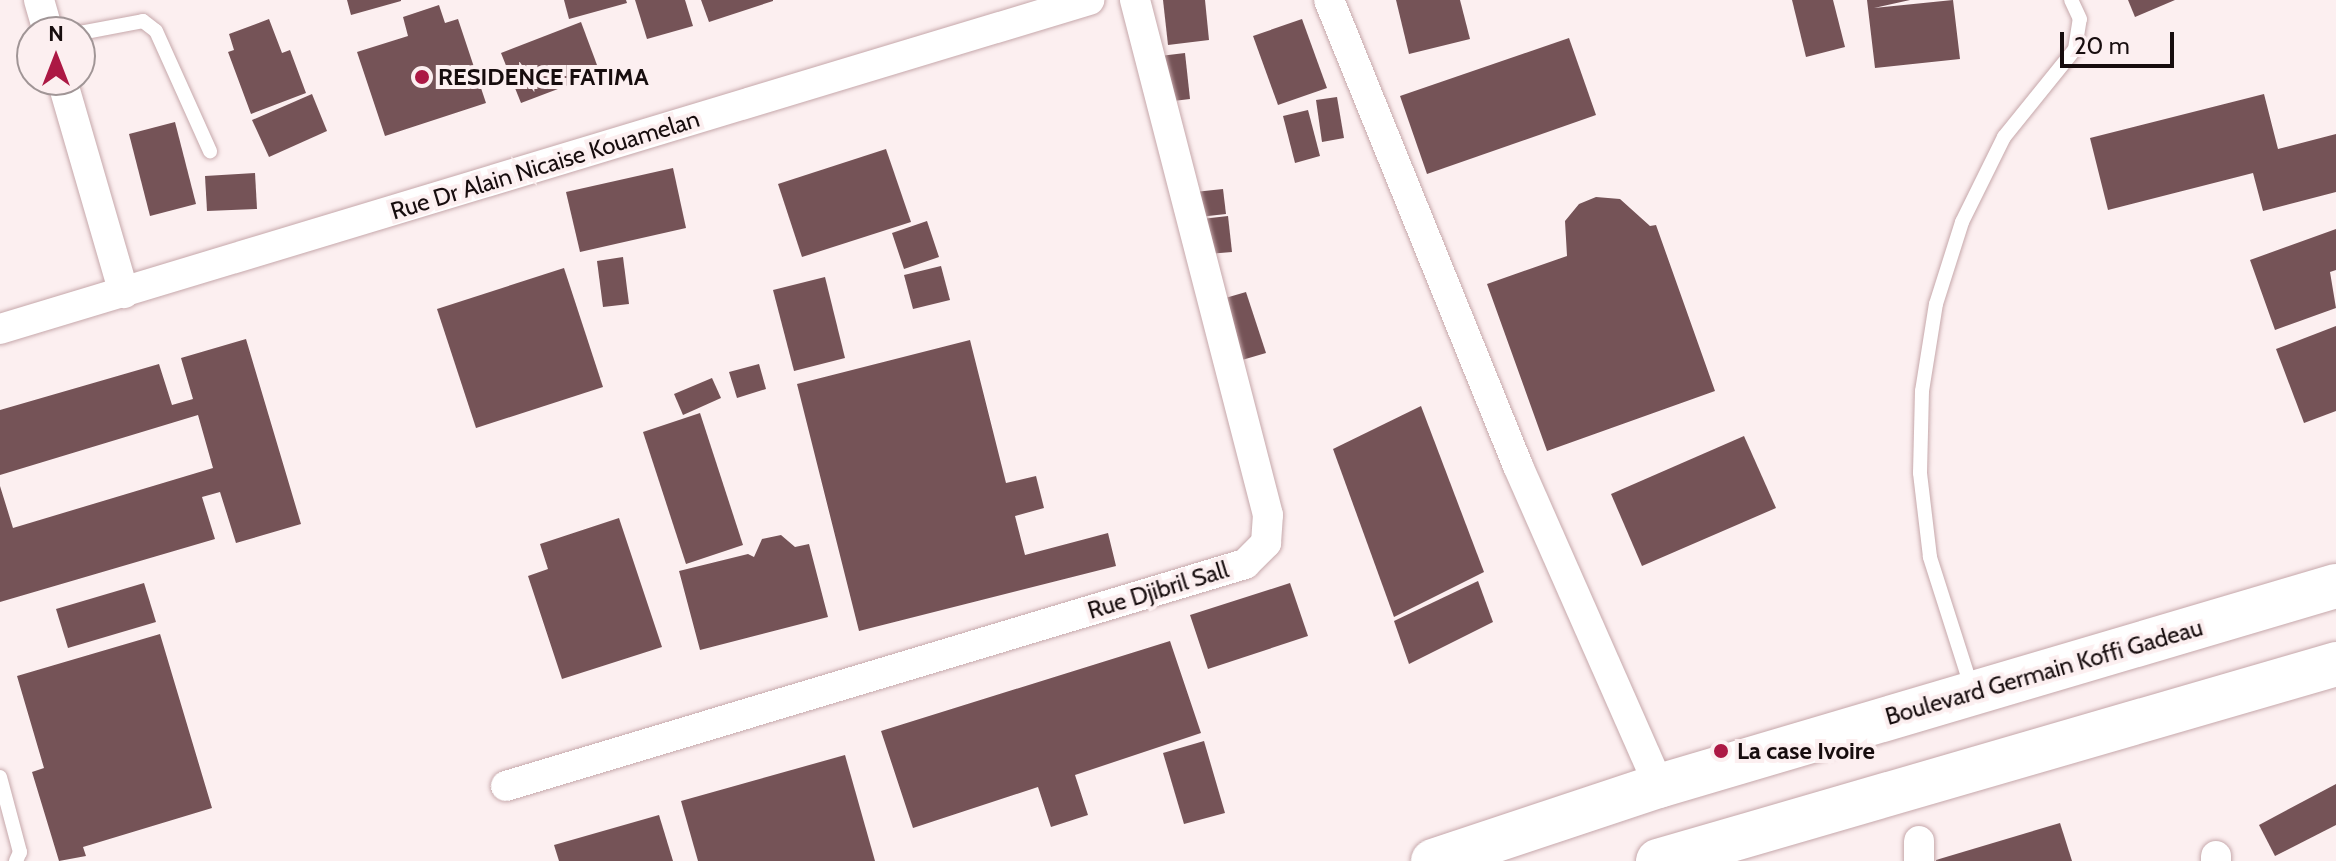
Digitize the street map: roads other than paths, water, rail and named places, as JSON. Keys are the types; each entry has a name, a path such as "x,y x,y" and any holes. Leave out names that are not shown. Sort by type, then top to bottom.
{"main road":[{"name":"Boulevard Germain Koffi Gadeau","path":"1433,861 1659,786 2336,586"},
{"path":"1658,861 2336,664"}],"street":[{"name":"Rue Dr Alain Nicaise Kouamelan","path":"0,329 1089,0"},
{"name":"Rue Djibril Sall","path":"506,786 1245,564 1266,543 1268,515 1135,0"},
{"path":"1329,0 1518,466 1659,786"},
{"path":"67,96 124,293"}],"lane":[{"path":"1974,693 1930,557 1920,473 1922,391 1936,304 1962,222 2004,137 2075,49 2080,19 2071,0"},
{"path":"96,30 143,21 156,31 210,151"},
{"path":"0,777 20,852 16,861"}],"place":[{"name":"RESIDENCE FATIMA","path":"422,77"},
{"name":"La case Ivoire","path":"1721,751"}]}
